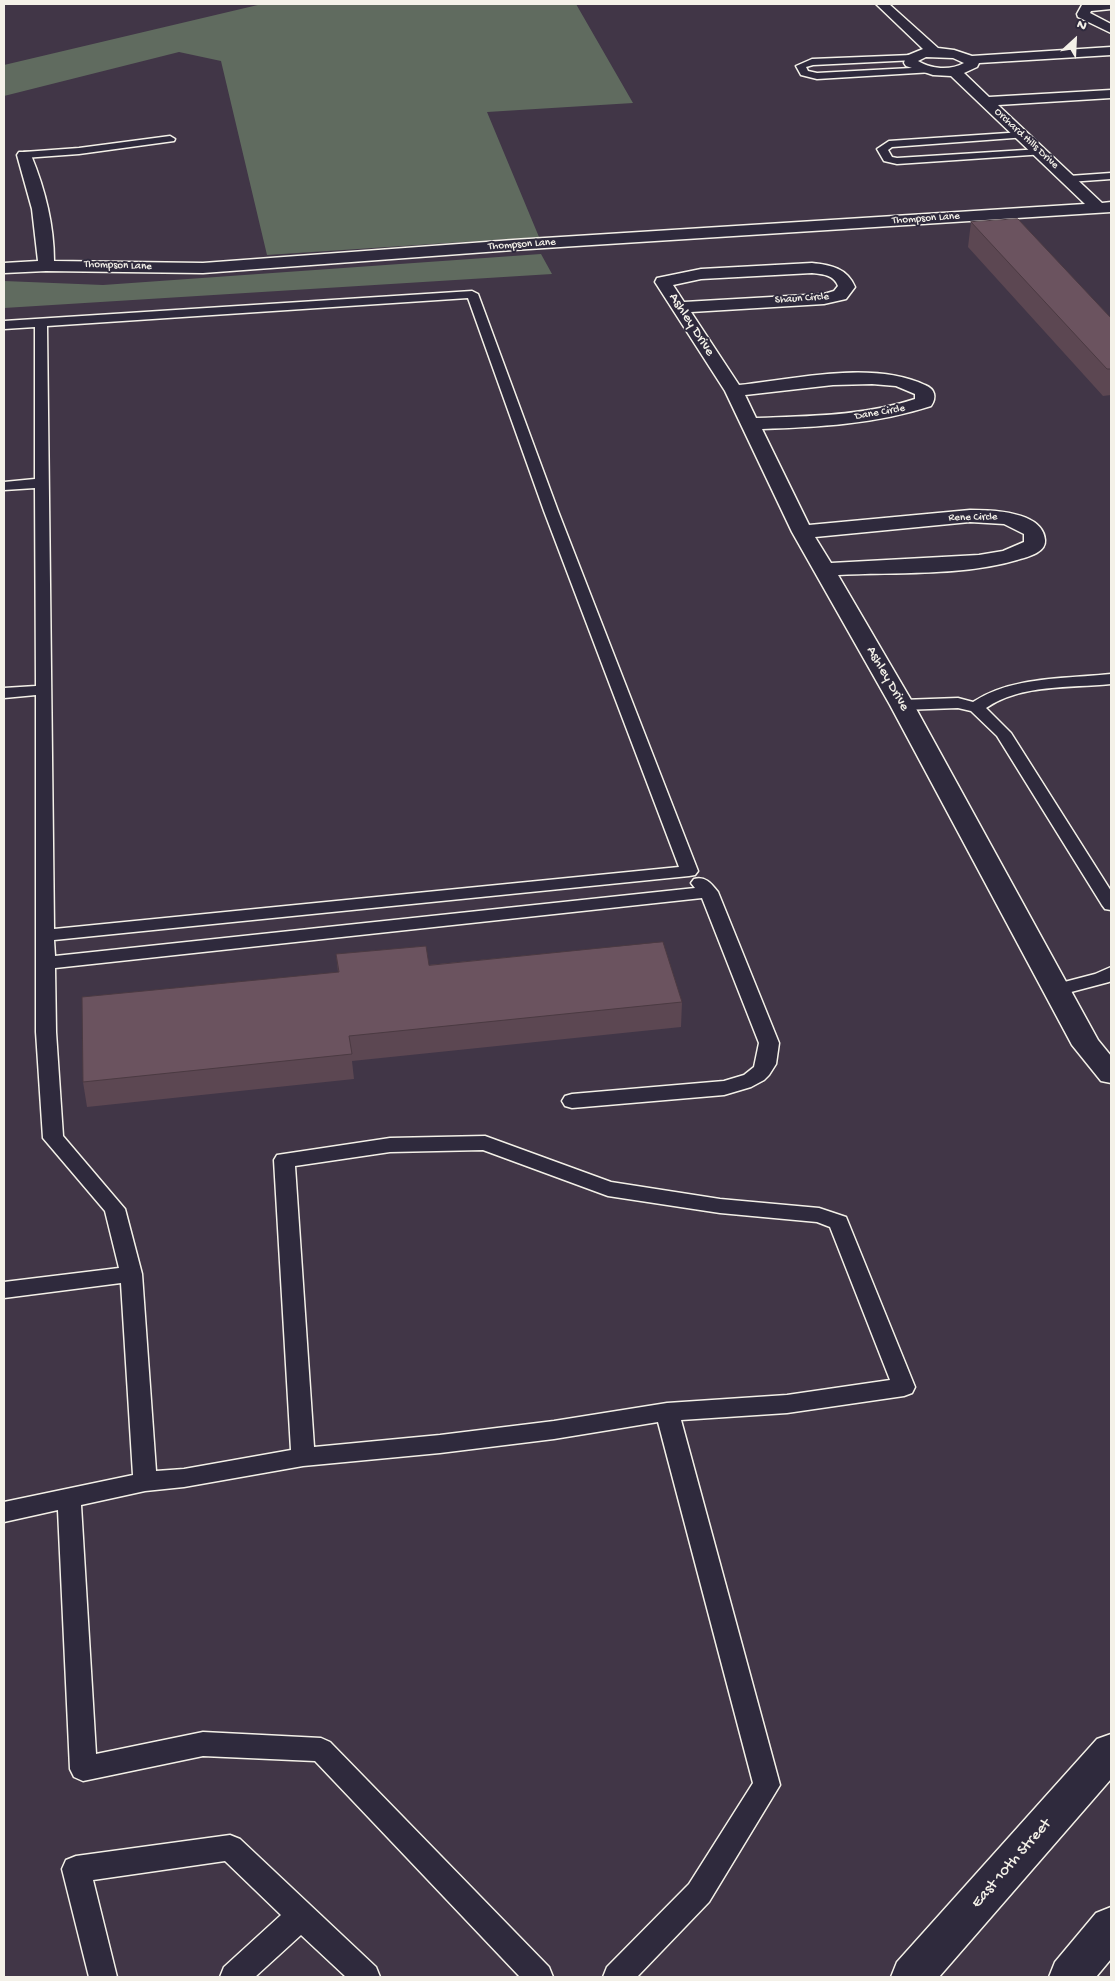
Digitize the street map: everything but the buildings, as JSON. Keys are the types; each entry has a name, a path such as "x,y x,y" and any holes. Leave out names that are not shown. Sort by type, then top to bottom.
{"street":[{"path":"882,4 934,52"},
{"path":"1111,5 1086,8 1083,14 1111,28"},
{"path":"969,60 972,64 968,68 954,70 930,70 911,63 912,58 934,52 957,54 969,60 1111,51"},
{"name":"Orchard Hills Drive","path":"954,70 1069,179 1105,208"},
{"path":"987,101 1111,94"},
{"path":"24,155 33,174 46,251 46,266"},
{"name":"Thompson Lane","path":"4,268 46,266 203,268 514,245 1105,208"},
{"name":"Shaun Circle","path":"663,282 701,274 812,268 829,269 845,280 847,287 840,294 824,299 679,307"},
{"name":"Ashley Drive","path":"663,282 734,391 802,532 902,706 1086,1045 1111,1074"},
{"name":"Dane Circle","path":"734,391 838,380 894,380 912,385 925,392 924,402 888,414 854,418 750,424"},
{"name":"Rene Circle","path":"802,532 933,519 988,516 1020,521 1034,532 1035,544 1026,550 1008,557 954,563 824,570"},
{"name":"East 10th Street","path":"912,1977 1111,1751"},
{"path":"1070,1977 1111,1927"}],"lane":[{"path":"912,58 812,62 801,66 804,74 817,76 930,70"},
{"path":"1023,135 889,144 882,149 888,159 897,161 1041,152"},
{"path":"24,155 57,154 114,148 170,139"},
{"path":"1069,179 1111,176"},
{"path":"4,325 472,294 551,511 689,871 708,892 770,1043 769,1061 762,1073 748,1081 724,1088 572,1101"},
{"path":"41,323 46,1032 53,1138 115,1210 131,1274 145,1482"},
{"path":"4,486 42,483"},
{"path":"976,707 994,695 1026,687 1111,679"},
{"path":"4,693 44,690"},
{"path":"902,706 958,703 976,707 1003,733 1111,905"},
{"path":"45,935 689,871"},
{"path":"46,963 708,892"},
{"path":"1056,990 1102,978 1111,973"},
{"path":"4,1512 145,1482 303,1457 440,1444 554,1430 667,1412 787,1404 904,1388 839,1222 819,1215 720,1206 608,1189 485,1143 390,1145 284,1160 303,1457"},
{"path":"4,1290 131,1274"},
{"path":"618,1977 699,1893 768,1785 667,1412"},
{"path":"69,1498 84,1769 203,1744 321,1750 539,1977"},
{"path":"103,1977 76,1869 230,1848 366,1977"},
{"path":"234,1977 301,1916"}],"green space":[{"path":"262,4 576,4 633,103 487,112 539,237 267,255 221,61 179,52 4,96 4,65"},
{"path":"541,254 552,274 4,308 4,281 103,285"}]}
